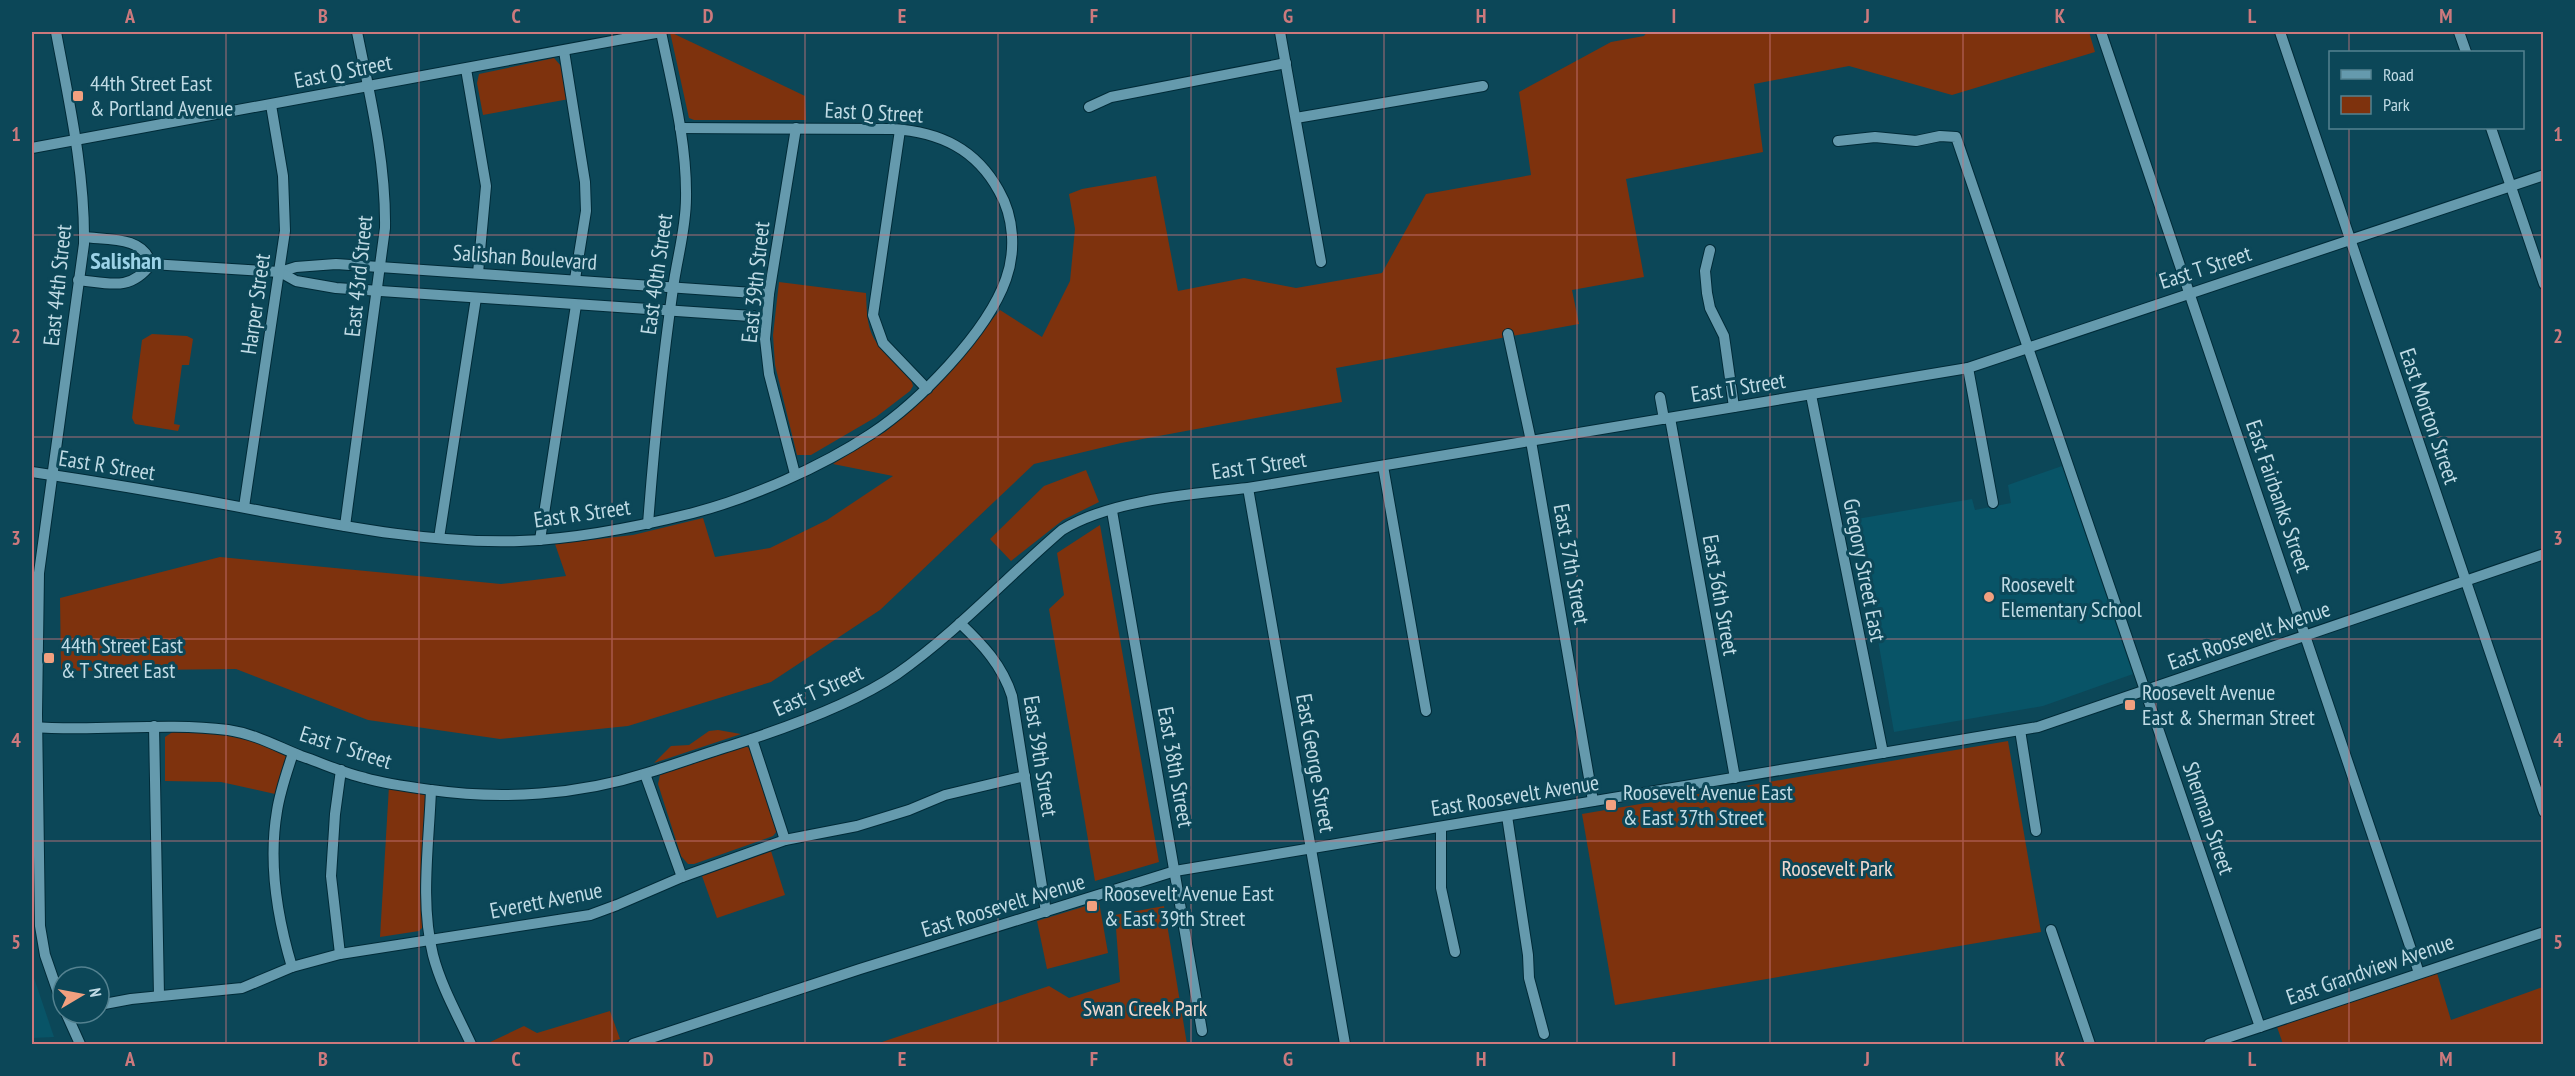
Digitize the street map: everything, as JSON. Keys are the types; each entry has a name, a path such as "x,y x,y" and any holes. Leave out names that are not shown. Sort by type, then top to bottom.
{"street":[{"name":"East 44th Street","path":"51,972 45,955 40,926 35,727 39,573 84,237 84,214 76,140 56,32"},
{"name":"East 43rd Street","path":"345,526 381,267 385,195 357,32"},
{"name":"East Q Street","path":"32,148 661,32"},
{"name":"East 40th Street","path":"648,524 654,437 673,287 685,226 686,198 686,172 680,128 661,32"},
{"path":"1280,32 1321,262"},
{"name":"East Fairbanks Street","path":"2100,32 2419,973"},
{"name":"East Morton Street","path":"2280,32 2544,812"},
{"path":"2459,32 2466,51"},
{"path":"564,51 585,182 586,211 576,279"},
{"path":"1089,107 1111,97 1286,63"},
{"path":"466,69 486,186 478,273"},
{"path":"1296,118 1483,86"},
{"name":"Harper Street","path":"244,507 285,231 283,176 270,105"},
{"name":"East Q Street","path":"680,128 796,128 924,132 948,140 983,166 1003,197 1012,234"},
{"name":"East 39th Street","path":"795,474 766,362 766,317 796,128"},
{"path":"2491,129 2544,285"},
{"path":"900,130 873,315 883,343 927,388"},
{"name":"Sherman Street","path":"1838,141 1875,137 1916,141 1940,136 1956,137 2260,1027"},
{"name":"East T Street","path":"35,727 154,726 231,731 262,738 293,753 364,778 431,790 486,795 534,794 591,786 645,774 752,739 807,718 895,675 960,623 1062,530 1084,519 1189,494 1248,488 1968,368 2188,292 2350,241 2544,175"},
{"name":"East R Street","path":"32,472 345,526 439,538 540,540 648,524 716,506 832,457 873,433 927,388 954,359 994,304 1007,278 1012,234"},
{"path":"78,280 124,284 139,277 151,264 146,252 138,245 124,241 84,237"},
{"path":"1710,250 1705,271 1707,293 1710,308 1724,336 1734,407"},
{"name":"Salishan Boulevard","path":"151,264 280,272 315,265 381,267 769,294"},
{"name":"Salishan Boulevard","path":"280,272 291,280 305,283 378,291 766,317"},
{"path":"439,538 476,298"},
{"path":"540,540 576,305"},
{"name":"East 37th Street","path":"1508,334 1531,441 1593,801"},
{"path":"1968,368 1993,503"},
{"name":"Gregory Street East","path":"1810,395 1883,753"},
{"name":"East 36th Street","path":"1660,397 1667,419 1735,778"},
{"path":"1383,466 1426,711"},
{"name":"East George Street","path":"1248,488 1345,1044"},
{"name":"East 38th Street","path":"1112,511 1202,1031"},
{"name":"East Roosevelt Avenue","path":"633,1044 860,969 1174,871 2038,727 2544,554"},
{"name":"East 39th Street","path":"960,623 988,650 1007,680 1012,696 1046,912"},
{"path":"154,726 159,996"},
{"path":"2020,730 2036,831"},
{"path":"752,739 784,840"},
{"path":"292,968 280,925 274,865 277,811 293,753"},
{"path":"340,954 331,876 335,814 341,770"},
{"path":"645,774 682,877"},
{"name":"Everett Avenue","path":"111,1003 242,988 292,968 340,954 590,915 682,877 784,840 857,826 909,810 945,795 1025,776"},
{"path":"431,790 426,891 430,940 434,959 471,1044"},
{"path":"1507,816 1528,956 1529,978 1544,1034"},
{"path":"1441,827 1441,888 1455,952"},
{"path":"2051,930 2090,1044"},
{"name":"East Grandview Avenue","path":"2209,1044 2544,932"},
{"path":"74,1025 80,1044"}],"shaded area":[{"name":"Roosevelt Elementary School","path":"2062,466 2133,674 2043,706 1894,732 1857,519 1972,499 1975,510 2011,503 2008,485"},
{"path":"32,972 54,1037 32,1038"}],"green space":[{"path":"670,32 805,96 806,120 694,120 689,118"},
{"path":"1647,32 2089,32 2095,52 1952,95 1849,66 1754,84 1763,152 1626,179 1644,277 1572,290 1579,324 1336,368 1342,402 1121,443 1034,464 880,610 771,682 628,726 500,739 368,720 236,669 61,671 60,598 220,557 501,584 566,576 555,544 633,535 703,518 715,557 770,548 827,520 893,476 833,464 886,431 934,389 1000,310 1042,337 1070,281 1075,229 1069,194 1082,189 1156,176 1178,291 1244,278 1296,288 1382,273 1426,194 1531,175 1519,92 1611,42 1644,36"},
{"path":"554,58 561,66 569,99 483,115 477,83 479,74"},
{"path":"779,282 866,293 868,321 875,341 904,369 913,386 910,391 876,417 811,455 797,455 775,365 773,335"},
{"path":"152,334 187,336 193,339 189,365 182,365 174,424 180,425 178,431 135,424 132,418 142,340"},
{"path":"1086,470 1099,502 1063,520 1011,561 990,539 1044,486"},
{"path":"1100,525 1159,862 1095,881 1049,609 1064,595 1057,553"},
{"path":"718,730 741,734 654,763 671,746 689,745 709,731"},
{"path":"174,731 216,733 252,739 286,754 275,794 221,782 165,781 165,737"},
{"name":"Roosevelt Park","path":"2008,741 2041,932 1615,1005 1582,814"},
{"path":"744,746 750,748 777,831 773,836 694,864 688,864 681,856 658,784 660,775"},
{"path":"389,786 424,792 426,796 424,926 419,931 380,937"},
{"path":"771,851 785,895 717,918 702,876"},
{"path":"1099,902 1108,953 1047,969 1037,921"},
{"name":"Swan Creek Park","path":"1164,906 1187,1044 876,1044 1049,986 1069,998 1120,982 1115,915"},
{"path":"2437,973 2451,1020 2543,987 2543,1044 2283,1044 2277,1027"},
{"path":"610,1011 620,1039 603,1044 486,1044 524,1026 537,1033"}],"place":[{"name":"44th Street East & Portland Avenue","path":"78,96"},
{"name":"Roosevelt Elementary School","path":"1989,597"},
{"name":"44th Street East & T Street East","path":"49,658"},
{"name":"Roosevelt Avenue East & Sherman Street","path":"2130,705"},
{"name":"Roosevelt Avenue East & East 37th Street","path":"1611,805"},
{"name":"Roosevelt Avenue East & East 39th Street","path":"1092,906"}],"district":[{"name":"Salishan","path":"126,261"}]}
